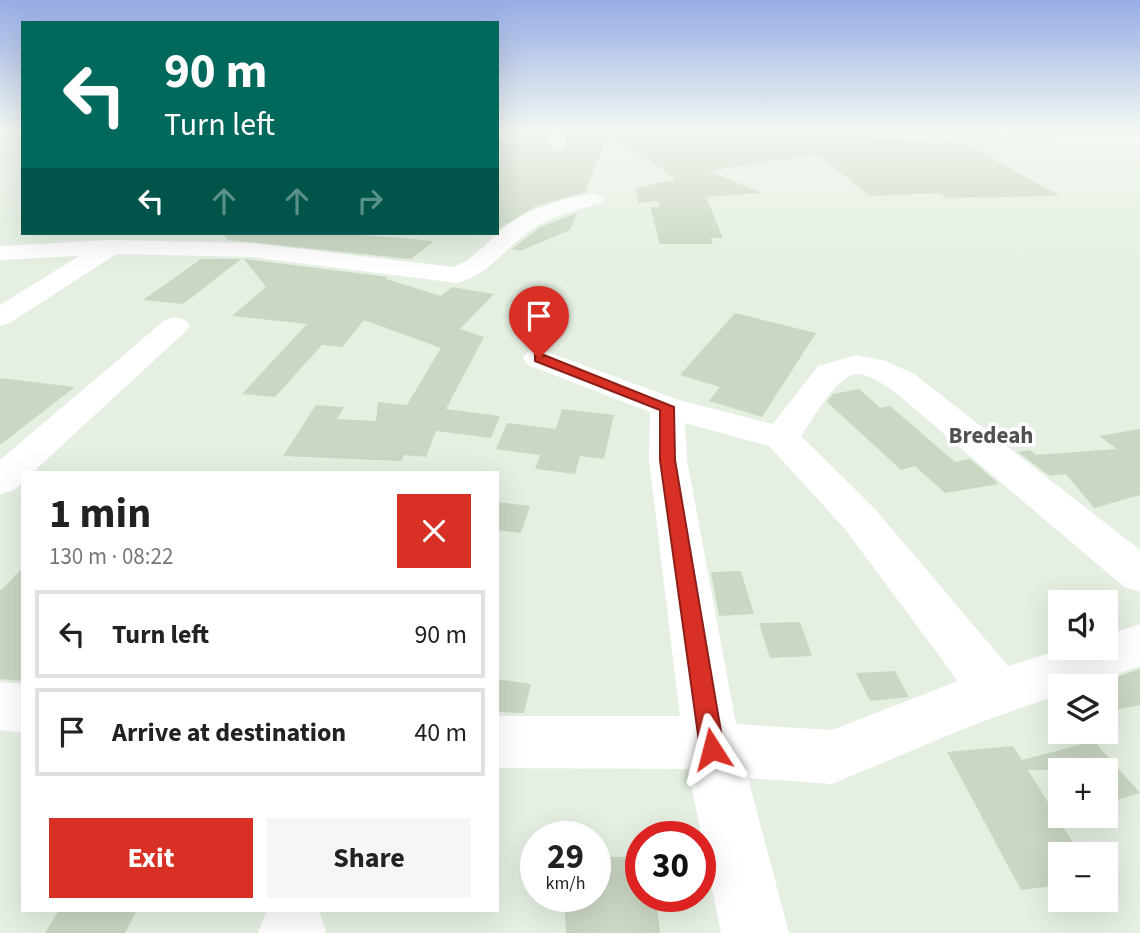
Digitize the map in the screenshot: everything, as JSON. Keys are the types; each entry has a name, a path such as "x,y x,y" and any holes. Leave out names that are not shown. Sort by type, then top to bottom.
{"street":[{"path":"0,253 110,247 251,250 457,275 478,268 518,228 571,204 594,199"},
{"path":"0,243 21,235"},
{"path":"0,317 110,247"},
{"path":"0,481 175,326"},
{"path":"539,358 667,407 782,438 860,519 998,693"},
{"path":"782,438 829,373 838,367 865,363 902,381 1140,575"},
{"path":"667,407 667,460 711,746 755,933"},
{"path":"499,742 711,746 832,757 998,693 1140,645"},
{"path":"0,706 21,709"}],"building":[{"path":"499,176 592,176 585,192 536,206 499,229"},
{"path":"671,176 720,176 762,193 706,197 723,238 711,238 713,244 660,244 650,207 660,207 658,201 638,203 636,188 676,179"},
{"path":"844,176 1023,176 1060,196 946,198 941,193 869,196"},
{"path":"577,213 570,230 520,251 512,249 540,227"},
{"path":"224,235 364,235 434,241 411,259 227,240"},
{"path":"201,259 241,259 183,304 143,300"},
{"path":"244,259 388,277 386,279 441,296 452,287 494,294 460,329 484,337 446,409 500,416 491,438 436,431 426,457 404,455 401,461 283,456 316,405 344,407 337,419 376,421 378,402 407,405 441,348 364,320 342,347 322,345 275,397 242,394 307,324 232,316 266,287"},
{"path":"735,313 816,333 762,417 709,401 720,387 680,375"},
{"path":"0,378 75,387 0,445"},
{"path":"859,389 880,408 890,406 955,462 970,459 999,484 945,493 915,466 901,470 827,402 833,394"},
{"path":"562,409 614,415 604,459 580,456 575,474 535,469 540,455 496,449 507,423 556,429"},
{"path":"1140,429 1140,495 1094,508 1066,474 1050,476 1018,452 1031,450 1036,455 1117,449 1099,436"},
{"path":"499,502 530,506 521,533 499,530"},
{"path":"21,570 21,681 0,679 0,591"},
{"path":"741,571 754,614 719,616 711,572"},
{"path":"800,622 812,656 770,658 759,623"},
{"path":"1140,669 1140,705 1118,709 1118,676"},
{"path":"895,671 909,697 870,701 856,673"},
{"path":"499,679 531,684 524,713 499,712"},
{"path":"1083,744 1097,744 1109,758 1048,758 1048,770 1028,770 1048,802 1048,828 1064,828 1073,842 1048,842 1048,887 1021,890 947,752 1013,746 1022,760"},
{"path":"1118,768 1140,793 1118,799"},
{"path":"611,857 625,857 625,912 658,912 660,933 566,933 565,912 611,912"},
{"path":"58,912 136,912 125,933 45,933"}],"district":[{"name":"Bredeah","path":"991,435"}],"route":[{"path":"539,358 667,407 667,460 712,749"}]}
